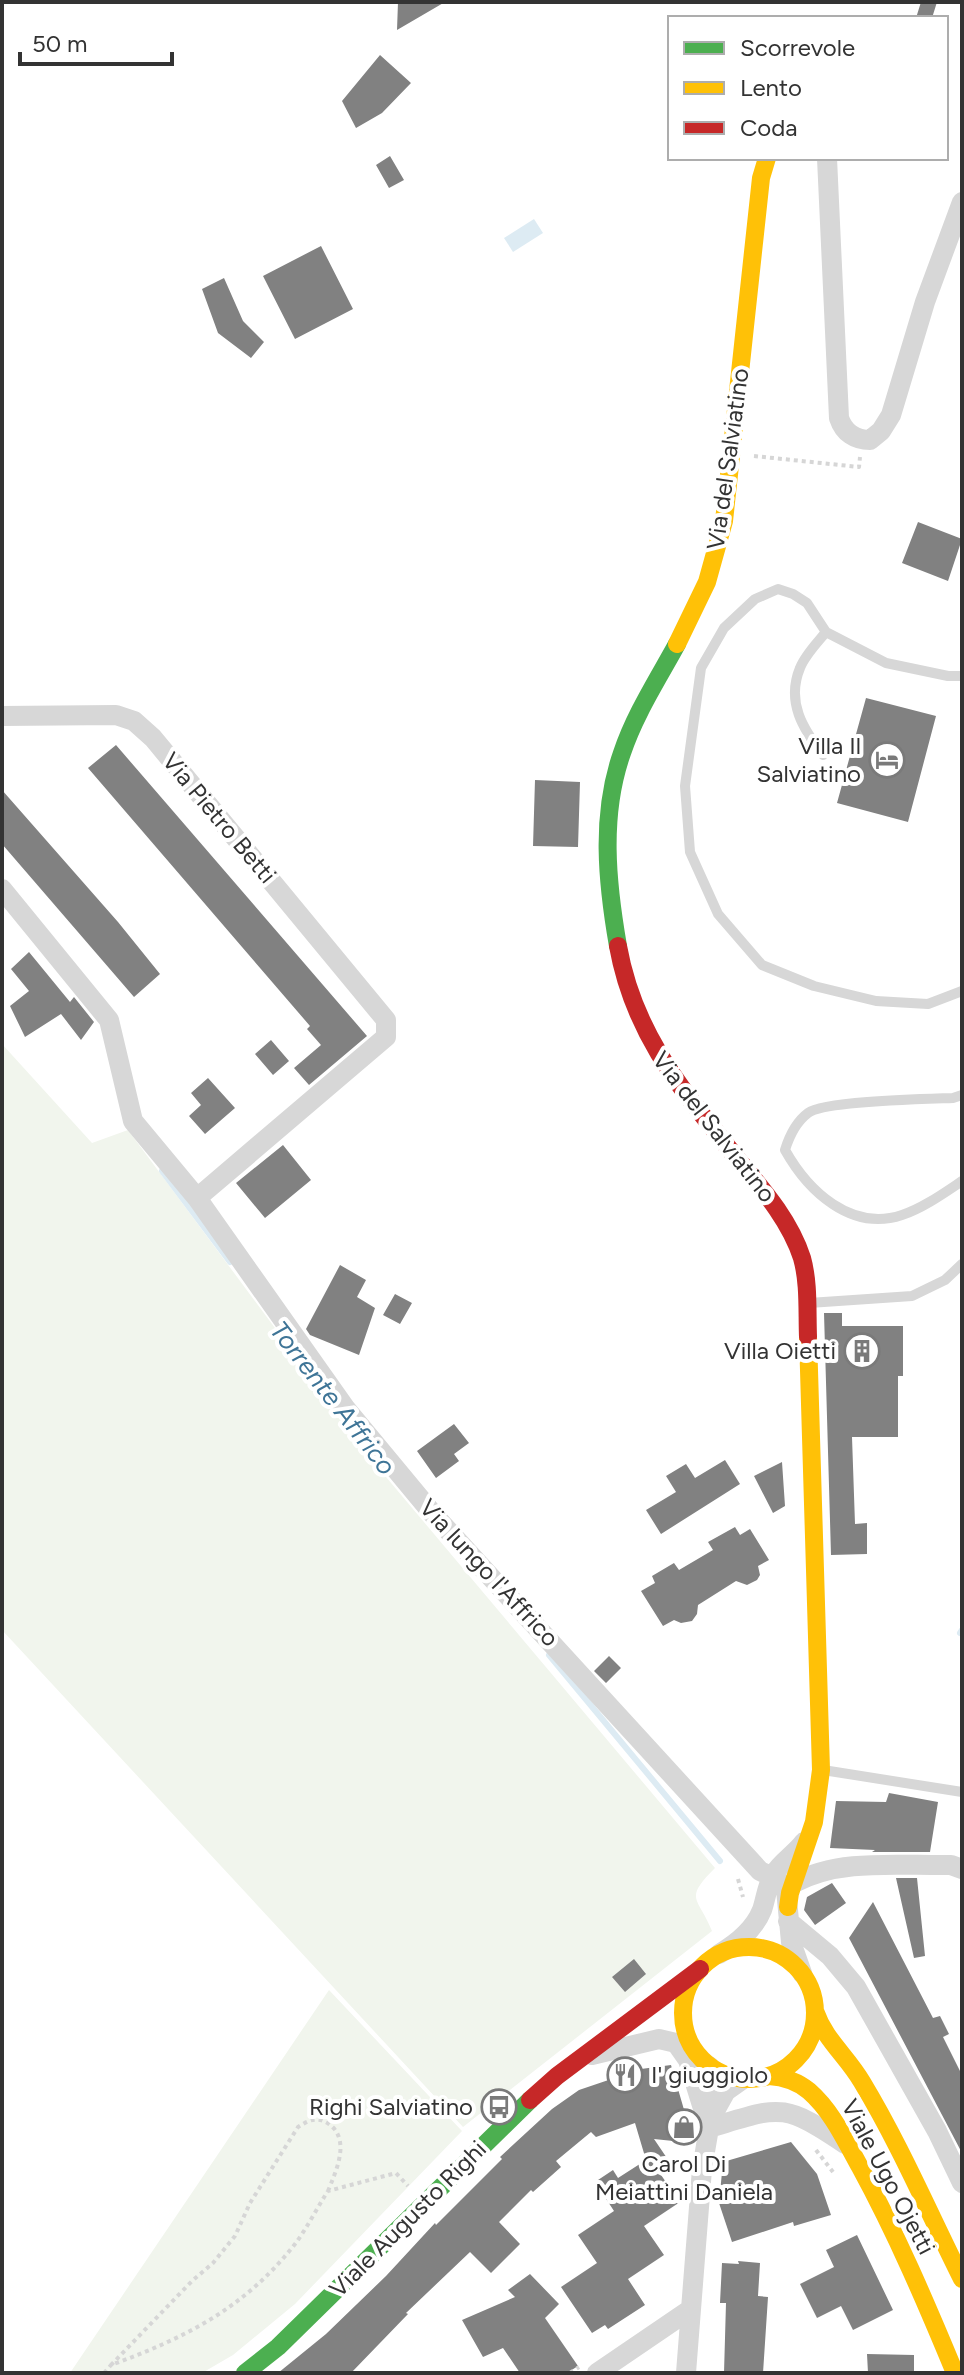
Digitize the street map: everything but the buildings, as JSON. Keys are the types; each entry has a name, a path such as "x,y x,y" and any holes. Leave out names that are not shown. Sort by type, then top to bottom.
{"street":[{"name":"Via del Salviatino","path":"766,160 761,178 726,501 716,555 702,597 637,719 618,762 612,792 609,839 620,957 641,1027 676,1083 759,1183 787,1222 803,1263 807,1303 821,1770 811,1833 794,1883 788,1914"},
{"path":"827,160 838,408 841,426 854,438 870,440 891,415 925,302 962,202"},
{"name":"Via Pietro Betti","path":"2,716 116,715 134,721 153,738 386,1020 386,1037 197,1198"},
{"name":"Via lungo l'Affrico","path":"2,889 109,1020 133,1121 197,1198 346,1409 433,1514 760,1871 786,1889 791,1942 827,2040 850,2064 871,2096 962,2279"},
{"path":"811,1833 772,1877 758,1919 734,1945 700,1969 685,1998 683,2039 709,2066 731,2077 769,2076 785,2069 803,2051 814,2028 815,2011"},
{"path":"794,1883 816,1872 845,1867 951,1865 962,1869"},
{"name":"Via lungo l'Affrico","path":"788,1914 856,1987 937,2131 962,2183"},
{"path":"719,1954 736,1948 764,1949 789,1960 802,1973"},
{"name":"Viale Augusto Righi","path":"245,2373 278,2347 503,2125 571,2065 700,1969"},
{"path":"630,2020 661,2015 677,2022 688,2060 712,2118"},
{"name":"Viale Augusto Righi","path":"571,2065 589,2056 659,2039 683,2039"},
{"path":"686,2373 702,2169 717,2093 709,2066"},
{"name":"Viale Ugo Ojetti","path":"769,2076 796,2082 816,2097 849,2147 886,2214 955,2373"},
{"path":"712,2118 726,2091 743,2079"},
{"path":"712,2118 781,2110 816,2125 849,2147"},
{"path":"597,2373 691,2309"}],"lane":[{"path":"962,676 886,663 826,632 807,603 778,589 755,599 724,628 701,668 685,786 690,852 718,914 762,965 814,986 876,1001 928,1004 962,991"},
{"path":"823,755 803,726 794,704 800,667 826,632"},
{"path":"962,1095 829,1105 809,1113 790,1134 785,1150 799,1175 824,1199 854,1216 880,1220 903,1215 962,1181"},
{"path":"807,1303 912,1296 945,1280 962,1264"},
{"path":"821,1770 962,1792"}],"path":[{"path":"731,454 859,467"},
{"path":"104,2373 111,2365 192,2281 213,2263 235,2236 250,2203 298,2127 310,2119 331,2125 341,2143 337,2167 328,2191 296,2243 251,2292 222,2314 163,2346 111,2365"},
{"path":"328,2191 396,2173 407,2184"}],"shaded area":[{"path":"534,219 543,233 513,252 504,238"},
{"path":"2,1044 92,1143 128,1130 381,1471 715,1868 696,1893 698,1904 712,1931 463,2127 2,1630"},
{"path":"329,1990 462,2131 295,2304 233,2355 202,2373 70,2373"}],"waterway":[{"name":"Torrente Affrico","path":"162,1171 230,1262"},
{"name":"Torrente Affrico","path":"549,1655 720,1861"}],"traffic: fast":[{"path":"618,946 608,849 615,777 633,724 677,644"},
{"path":"245,2373 278,2347 530,2100"}],"traffic: slow":[{"path":"677,644 707,582 724,521 761,178 766,160"},
{"path":"788,1907 814,1822 821,1770 808,1337"},
{"path":"749,1947 774,1952 796,1966 810,1988 815,2013 810,2038 796,2060 774,2074 749,2079 724,2074 702,2060 688,2038 683,2013 688,1988 702,1966 724,1952 749,1947"},
{"path":"815,2011 824,2031 876,2106 962,2279"},
{"path":"769,2076 790,2080 804,2088 838,2126 898,2243 955,2373"}],"traffic: jam":[{"path":"618,946 636,1008 664,1061 791,1231 804,1268 808,1337"},
{"path":"530,2100 557,2076 700,1969"}],"place":[{"name":"Villa Il Salviatino","path":"887,760"},
{"name":"Villa Oietti","path":"862,1351"},
{"name":"I' giuggiolo","path":"625,2075"},
{"name":"Righi Salviatino","path":"499,2107"},
{"name":"Carol Di Meiattini Daniela","path":"684,2127"}]}
